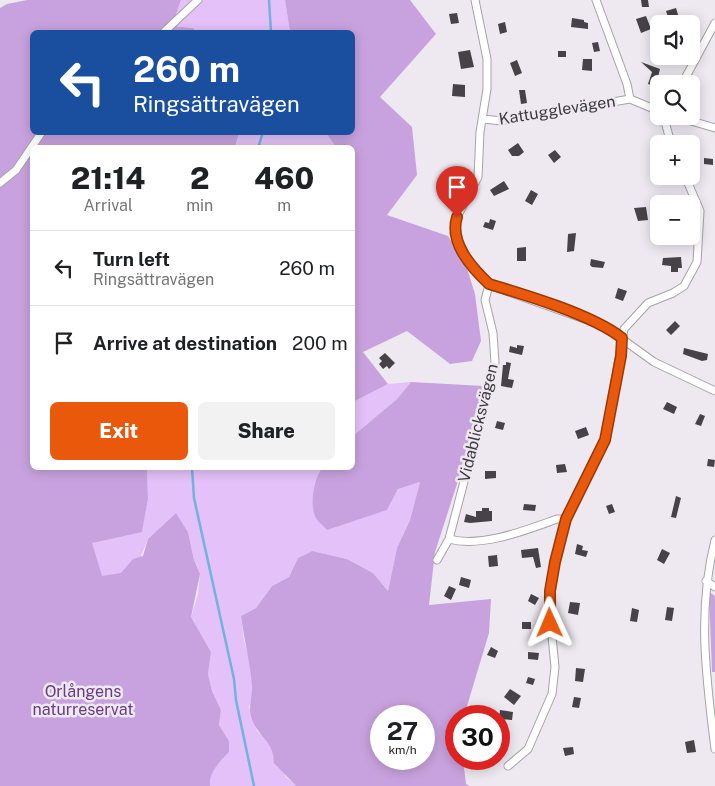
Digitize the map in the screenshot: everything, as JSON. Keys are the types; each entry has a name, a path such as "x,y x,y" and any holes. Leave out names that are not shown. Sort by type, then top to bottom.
{"street":[{"path":"166,30 198,0"},
{"path":"475,0 488,68 479,144 478,177 457,217 454,233 469,261 489,284 611,329 654,362 715,391"},
{"path":"596,0 627,84 630,99"},
{"path":"687,75 715,23"},
{"name":"Kattugglevägen","path":"483,119 502,121 630,99 650,107"},
{"path":"700,124 715,128"},
{"path":"0,183 16,170 30,150"},
{"path":"510,764 528,749 548,707 553,689 555,667 550,623 550,591 566,519 605,440 621,356 624,329 652,300 679,290 690,278 696,266 699,256 700,211 689,185"},
{"name":"Vidablicksvägen","path":"437,560 449,539 495,364 494,340 484,300 489,284"},
{"path":"449,539 471,540 500,537 557,518 566,519"},
{"path":"715,540 706,581 703,611 715,749"},
{"path":"706,581 715,587"}],"green space":[{"name":"Orlångens naturreservat","path":"27,0 181,0 172,26 193,28 195,30 30,30 30,135 238,135 236,145 30,145 30,470 147,470 148,499 142,532 92,543 102,576 121,573 133,559 143,556 148,539 176,513 188,532 194,560 200,574 191,617 211,652 208,674 212,691 221,710 219,725 229,741 229,752 213,772 210,786 0,786 0,8 7,4"},
{"path":"181,0 285,0 290,30 195,30 193,28 172,26"},
{"path":"285,0 410,0 436,34 380,97 412,127 417,175 387,215 448,236 466,265 475,294 481,341 472,361 450,364 407,331 363,352 388,384 355,401 355,145 335,145 327,135 355,135 355,30 290,30"},
{"path":"238,135 327,135 335,145 236,145"},
{"path":"411,382 397,399 355,434 355,401 388,384"},
{"path":"411,382 484,386 457,484 435,552 429,605 491,599 489,633 467,705 445,705 445,770 464,770 466,784 470,786 296,786 274,763 268,743 253,723 250,708 252,685 241,616 256,608 272,586 289,577 298,558 312,551 347,559 373,573 388,591 397,548 410,520 420,482 398,489 387,510 327,530 316,518 313,506 315,485 319,473 321,470 355,470 355,434 397,399"},
{"path":"32,470 35,470 136,533 142,531 148,499 147,470 321,470 319,473 328,529 387,510 398,489 420,482 410,520 397,548 388,591 373,573 347,559 312,551 298,558 289,577 272,586 256,608 241,616 244,641 251,664 253,693 249,707 257,731 266,739 286,777 296,786 0,786","holes":["176,513 188,532 194,560 200,574 198,594 191,617 211,652 208,674 212,691 221,710 219,725 229,741 216,764 141,556 148,539"]},
{"path":"709,592 715,596 715,672 712,672"}],"building":[{"path":"641,0 648,0 649,7 642,7"},
{"path":"676,8 678,15 667,15 666,11"},
{"path":"457,13 459,23 451,24 449,14"},
{"path":"646,16 650,29 641,33 636,19"},
{"path":"572,18 584,20 584,22 588,23 588,29 571,27"},
{"path":"505,22 507,32 500,34 498,24"},
{"path":"598,42 600,51 594,52 592,43"},
{"path":"470,50 474,67 461,69 458,52"},
{"path":"558,51 566,51 566,57 558,57"},
{"path":"583,59 592,59 592,71 582,70"},
{"path":"517,60 522,73 515,76 510,63"},
{"path":"641,62 660,69 658,75 651,75 652,72"},
{"path":"453,84 465,85 465,97 452,96"},
{"path":"519,90 525,90 527,103 521,104"},
{"path":"518,143 524,152 519,156 512,156 508,150"},
{"path":"555,150 561,157 554,163 548,155"},
{"path":"704,158 713,159 713,165 704,164"},
{"path":"504,181 509,189 494,196 490,190"},
{"path":"531,190 538,194 532,205 525,201"},
{"path":"646,207 648,220 638,221 634,208"},
{"path":"490,219 496,221 493,230 483,227 485,222 489,223"},
{"path":"576,233 574,251 567,252 568,234"},
{"path":"526,247 526,261 517,261 517,248"},
{"path":"681,257 682,268 678,268 678,272 671,272 671,266 662,265 663,258"},
{"path":"591,259 605,262 603,268 592,267 590,265"},
{"path":"618,288 627,291 623,301 615,298"},
{"path":"675,321 680,326 671,335 666,330"},
{"path":"517,345 524,346 522,355 509,352 510,346 517,348"},
{"path":"684,348 708,354 707,360 702,361 683,354"},
{"path":"385,353 395,363 389,369 387,366 383,369 379,364 382,361 379,358"},
{"path":"506,362 511,363 508,379 514,380 512,388 501,386 503,365 506,365"},
{"path":"667,402 677,407 674,414 663,409"},
{"path":"700,414 705,416 701,426 695,424"},
{"path":"497,421 505,423 503,430 495,428"},
{"path":"586,427 589,435 578,439 575,431"},
{"path":"708,459 715,460 714,467 707,466"},
{"path":"565,464 567,472 557,473 556,465"},
{"path":"485,471 496,471 496,478 485,479"},
{"path":"676,496 681,498 676,518 671,517"},
{"path":"524,504 536,505 535,511 523,510"},
{"path":"612,504 615,512 609,514 606,506"},
{"path":"482,508 489,508 489,511 492,511 492,521 464,522 466,514 476,517 476,511 482,511"},
{"path":"577,544 583,546 582,550 588,551 586,557 575,554"},
{"path":"538,548 541,567 536,568 533,557 522,558 521,550"},
{"path":"662,549 670,553 664,564 657,560"},
{"path":"497,555 498,566 489,567 488,556"},
{"path":"461,577 471,580 469,588 459,585"},
{"path":"449,586 456,589 451,600 444,596"},
{"path":"531,594 539,598 535,605 528,601"},
{"path":"570,602 580,603 578,615 568,613"},
{"path":"667,607 674,608 672,621 665,620"},
{"path":"632,608 639,610 637,622 630,621"},
{"path":"522,622 531,622 531,629 522,629"},
{"path":"491,647 498,651 495,658 487,655"},
{"path":"528,652 539,653 538,660 528,659"},
{"path":"576,668 585,669 583,682 575,681"},
{"path":"528,677 535,679 533,685 526,683"},
{"path":"510,689 521,696 514,705 504,697"},
{"path":"574,697 581,698 579,708 572,707"},
{"path":"510,712 513,712 512,720 510,720"},
{"path":"694,740 696,752 687,753 685,742"},
{"path":"573,747 574,754 565,756 563,748"}],"waterway":[{"path":"269,0 271,30"},
{"path":"259,145 262,135"},
{"path":"192,470 194,498 234,679 236,700 254,786"}],"route":[{"path":"457,217 454,230 455,237 477,273 489,284 516,292 592,321 611,329 622,338 621,356 603,448 566,519 555,562 550,591 550,623"}]}
